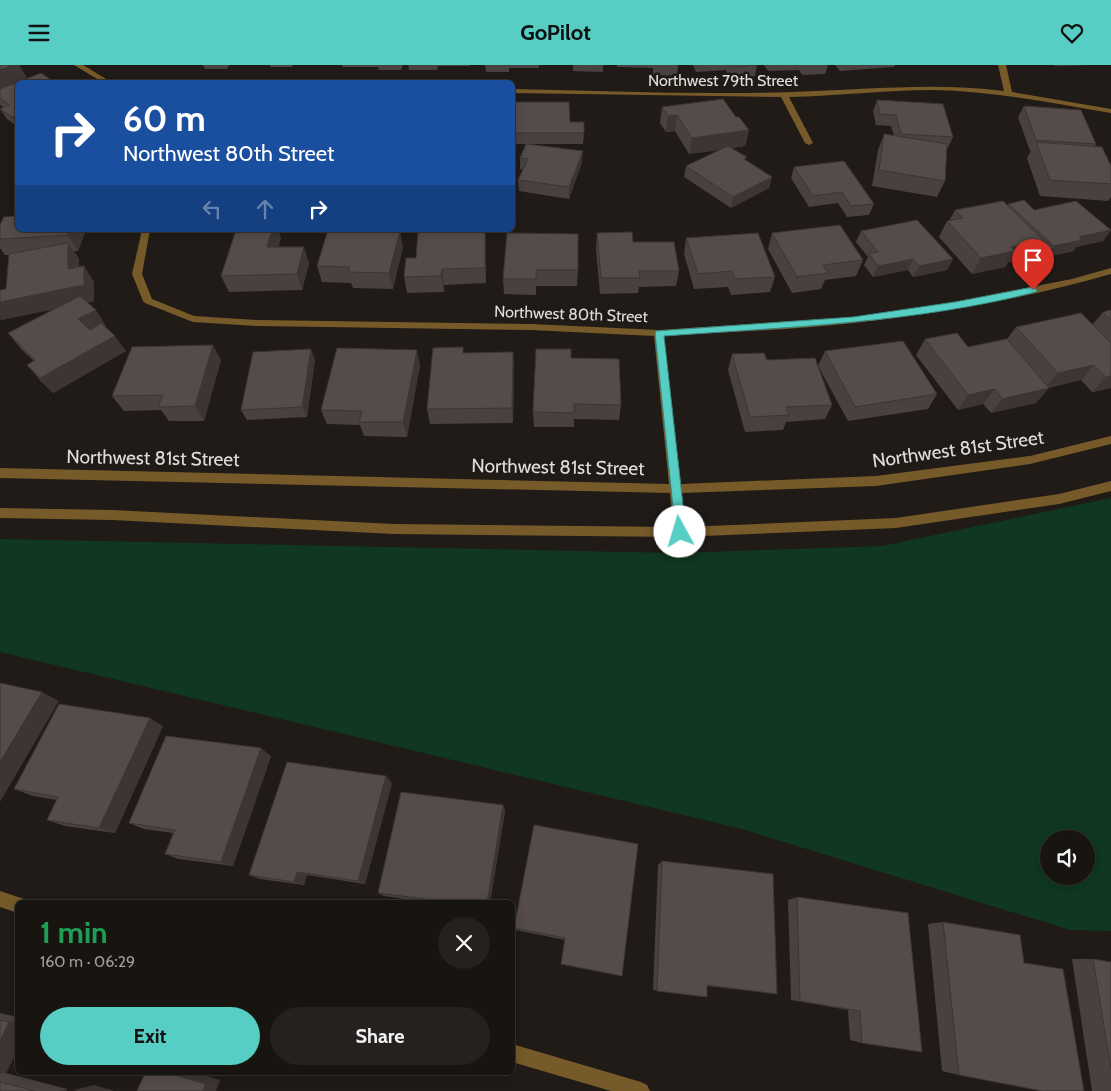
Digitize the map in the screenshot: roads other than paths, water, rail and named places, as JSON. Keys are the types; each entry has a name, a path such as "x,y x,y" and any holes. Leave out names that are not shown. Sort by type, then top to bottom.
{"street":[{"path":"78,65 105,80"},
{"path":"1002,65 1008,93"},
{"name":"Northwest 79th Street","path":"515,91 698,96 784,95 894,88 936,88 1008,93 1111,111"},
{"path":"784,95 809,143"},
{"name":"Northwest 80th Street","path":"146,232 138,274 148,301 192,319 258,323 531,327 659,333 853,320 955,305 1072,282 1111,271"},
{"path":"659,333 680,532"},
{"name":"Northwest 81st Street","path":"0,473 676,489 876,481 1030,460 1111,440"},
{"path":"0,513 122,516 394,529 680,532 896,523 1059,499 1111,486"},
{"path":"0,899 15,904"},
{"path":"515,1054 639,1091"}]}
